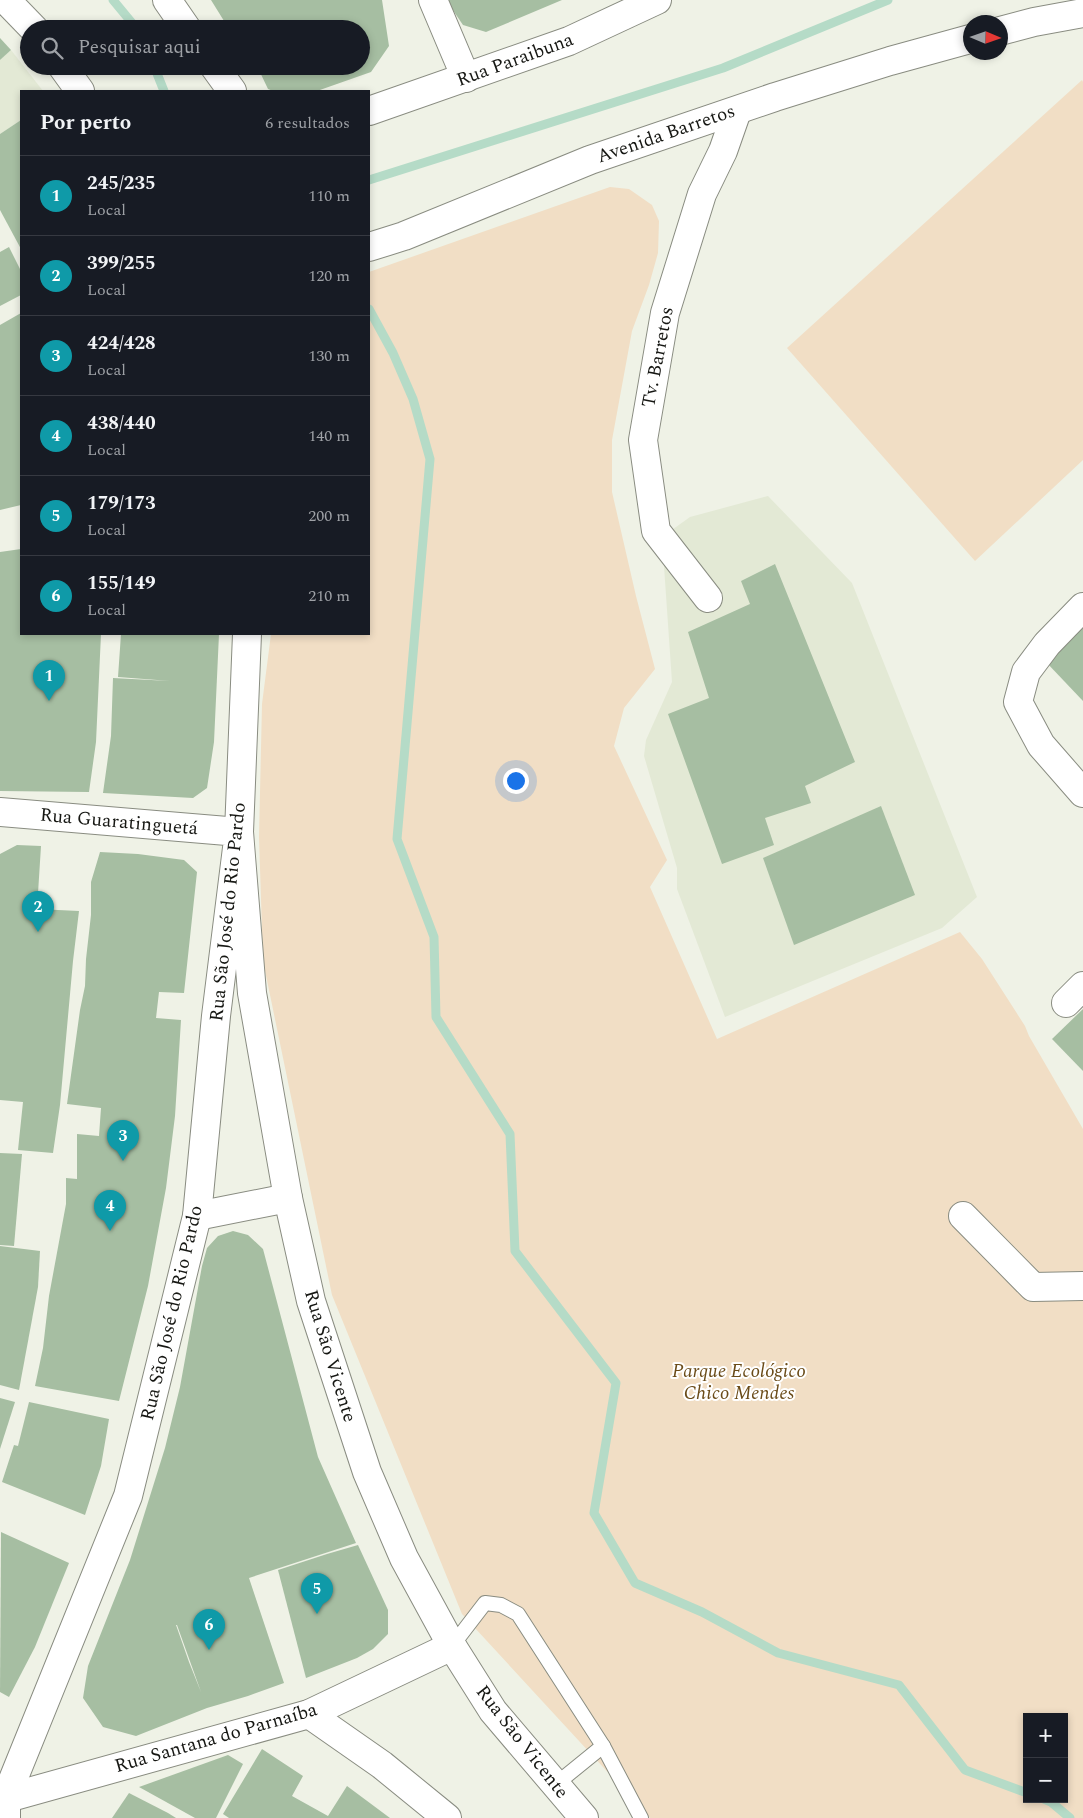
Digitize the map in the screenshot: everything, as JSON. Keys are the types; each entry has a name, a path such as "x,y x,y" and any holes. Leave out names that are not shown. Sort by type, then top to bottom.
{"street":[{"path":"6,0 25,20"},
{"path":"167,0 181,20"},
{"path":"433,0 466,78"},
{"name":"Rua Paraibuna","path":"370,112 569,41 657,0"},
{"path":"1008,29 1083,13"},
{"name":"Avenida Barretos","path":"370,247 404,236 590,160 890,61 963,41"},
{"path":"68,75 79,90"},
{"path":"220,75 231,90"},
{"name":"Tv. Barretos","path":"708,598 656,530 643,440 665,313 702,194 723,151 737,111"},
{"path":"1083,607 1047,644 1026,672 1018,702 1041,744 1083,793"},
{"name":"Rua São José do Rio Pardo","path":"4,1805 128,1496 197,1216 216,1016 239,832 247,635"},
{"name":"Rua Guaratinguetá","path":"0,812 239,832"},
{"name":"Rua São Vicente","path":"239,832 252,993 288,1198 311,1301 367,1472 404,1558 452,1646 493,1711 584,1818"},
{"path":"197,1216 288,1198"},
{"path":"963,1216 1033,1287 1083,1286"},
{"name":"Rua Santana do Parnaíba","path":"4,1805 309,1714 452,1646"},
{"path":"309,1714 382,1765 447,1818"}],"lane":[{"path":"452,1646 485,1603 501,1605 518,1614 603,1746 642,1818"},
{"path":"555,1785 603,1746"}],"shaded area":[{"path":"11,50 20,62 20,75 31,75 42,90 20,90 20,121 0,134 0,60"},
{"path":"768,496 852,583 977,897 942,928 725,1017 677,889 677,868 644,756 646,740 672,682 662,537 690,517"}],"green space":[{"path":"1082,80 1083,460 975,561 787,348"},
{"name":"Parque Ecológico Chico Mendes","path":"610,187 629,189 652,205 659,221 658,253 649,285 632,331 612,440 612,492 655,669 624,708 614,746 667,860 650,887 717,1039 960,932 982,959 1025,1026 1083,1129 1083,1818 650,1818 462,1614 332,1295 263,961 259,837 262,704 271,635 370,635 370,272"}],"building":[{"path":"211,0 382,0 389,46 370,72 370,20 223,20"},
{"path":"446,0 562,0 486,32 463,25"},
{"path":"0,38 11,50 0,60"},
{"path":"261,75 362,75 320,90 268,89"},
{"path":"20,121 20,247 0,210 0,134"},
{"path":"9,247 20,269 20,296 0,306 0,252"},
{"path":"20,314 20,505 0,510 0,325"},
{"path":"20,549 20,635 101,635 96,742 89,792 0,791 0,552"},
{"path":"775,564 855,762 805,786 811,803 765,818 774,845 722,864 668,714 709,698 688,632 750,604 741,581"},
{"path":"1083,623 1083,701 1046,662"},
{"path":"121,635 219,635 214,742 207,788 193,798 103,793 111,736 113,678 170,681 118,677"},
{"path":"881,806 915,895 794,945 763,858"},
{"path":"17,845 41,846 37,909 79,911 60,1105 53,1153 18,1150 23,1102 0,1100 0,854"},
{"path":"100,852 138,854 184,860 197,872 184,993 159,992 156,1018 181,1020 175,1116 166,1188 148,1286 119,1401 35,1386 43,1348 49,1296 66,1204 66,1178 77,1179 77,1134 99,1136 101,1108 67,1104 85,986 91,915 91,882"},
{"path":"1083,1009 1083,1071 1052,1039"},
{"path":"0,1153 22,1154 14,1246 0,1245"},
{"path":"233,1231 248,1235 263,1249 318,1457 356,1543 249,1578 284,1683 207,1708 136,1736 103,1727 83,1698 88,1666 130,1560 165,1448 180,1387 202,1266 207,1248 218,1236","holes":["177,1625 201,1692 189,1662"]},
{"path":"0,1246 40,1251 38,1287 19,1390 0,1385"},
{"path":"0,1398 15,1402 0,1449"},
{"path":"29,1402 109,1419 101,1466 85,1515 2,1482 14,1445 18,1446"},
{"path":"1,1532 69,1563 35,1647 9,1697 0,1692"},
{"path":"358,1545 388,1610 388,1634 373,1649 357,1658 306,1678 278,1570"},
{"path":"262,1749 303,1776 292,1796 328,1816 347,1786 390,1818 229,1818 223,1814"},
{"path":"228,1755 243,1764 216,1818 195,1818 139,1787"},
{"path":"129,1793 168,1813 176,1818 112,1818"}],"waterway":[{"path":"113,0 130,20"},
{"path":"370,180 723,68 888,0"},
{"path":"158,75 164,90"},
{"path":"370,311 393,353 413,399 430,459 397,839 434,937 436,1017 510,1134 515,1251 616,1383 594,1513 635,1583 702,1612 778,1653 899,1685 965,1770 1023,1792"},
{"path":"1052,1803 1070,1818"}],"place":[{"name":"245/235","path":"49,701"},
{"name":"399/255","path":"38,932"},
{"name":"424/428","path":"123,1161"},
{"name":"438/440","path":"110,1231"},
{"name":"179/173","path":"317,1614"},
{"name":"155/149","path":"209,1650"}]}
